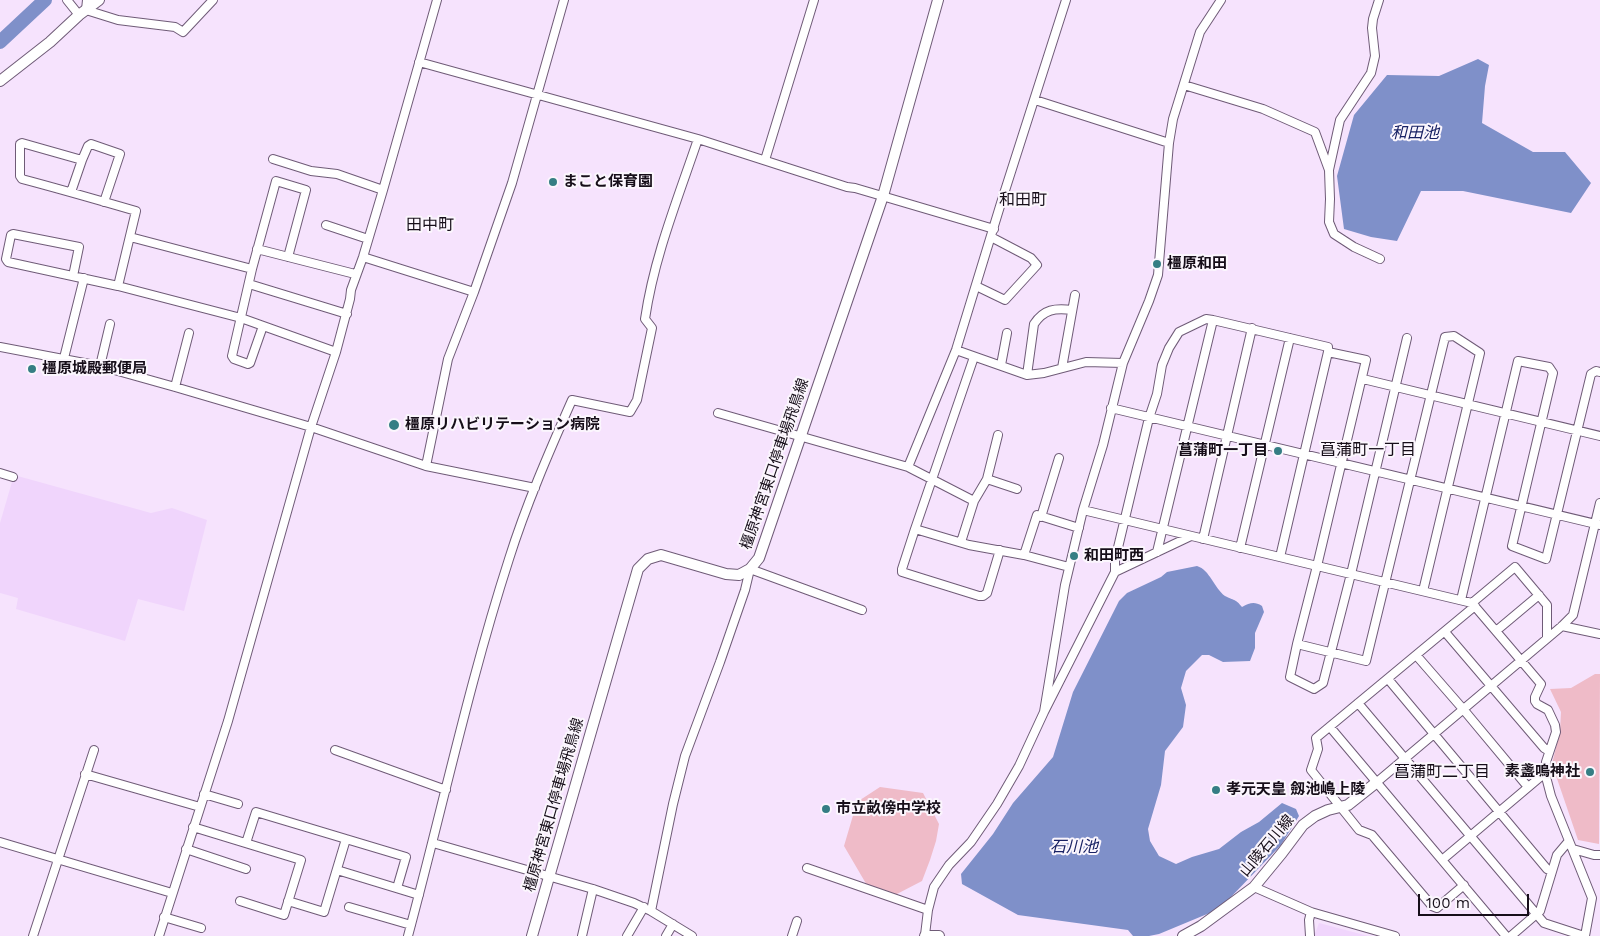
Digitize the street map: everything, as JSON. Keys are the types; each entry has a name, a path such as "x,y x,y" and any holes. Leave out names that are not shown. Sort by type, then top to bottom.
{"main road":[{"path":"0,81 50,42 82,9 99,0"},
{"name":"橿原神宮東口停車場飛鳥線","path":"532,936 638,568 648,559 661,555 726,574 739,575 750,569 758,558 883,196 938,0"},
{"name":"山陵石川線","path":"1183,936 1201,926 1254,887 1303,825 1315,816 1328,810 1348,805 1377,782"},
{"path":"925,935 938,936"}],"street":[{"path":"67,0 82,9 118,20 174,27 183,32 213,0"},
{"path":"159,936 228,721 311,427 347,314 355,274 363,257 437,0"},
{"path":"426,466 448,359 474,292 512,183 564,0"},
{"path":"765,160 814,0"},
{"path":"908,467 956,350 1066,0"},
{"path":"1044,712 1068,567 1103,445 1123,363 1158,275 1169,143 1174,119 1200,32 1221,0"},
{"path":"1379,0 1373,19 1375,56 1371,73 1340,120 1330,170 1329,222 1334,234 1354,247 1380,259"},
{"path":"419,62 698,139 847,187 883,196 992,233 1031,258 1036,265 1005,300 976,286"},
{"path":"1184,85 1263,109 1315,132 1330,170"},
{"path":"1035,100 1169,143"},
{"path":"408,936 433,843 464,712 510,557 535,488 572,400 630,412 637,400 652,328 645,319 648,297 657,260 698,139"},
{"path":"82,160 20,144 20,176 22,179 136,211 118,286"},
{"path":"71,192 82,160 90,144 120,154 104,202"},
{"path":"273,159 311,171 337,174 383,190"},
{"path":"263,326 250,363 234,360 232,356 252,269 276,181 306,190 288,257"},
{"path":"326,225 368,239"},
{"path":"72,276 79,247 11,235 6,259 8,262 72,276 84,278 118,286 241,318 336,352"},
{"path":"130,237 252,269"},
{"path":"257,249 355,274"},
{"path":"363,257 474,292"},
{"path":"64,358 84,278"},
{"path":"249,284 347,314"},
{"path":"1062,368 1075,295"},
{"path":"1027,374 1034,324 1048,310 1057,308 1072,310"},
{"path":"925,935 928,910 934,887 949,865 971,842 1011,780 1115,572 1115,560 1149,418 1157,394 1162,365 1169,348 1179,332 1206,319 1252,328 1328,347 1280,557"},
{"path":"1157,552 1213,320"},
{"path":"100,366 110,324"},
{"path":"1203,539 1252,328"},
{"path":"175,387 189,333"},
{"path":"1002,365 1007,333"},
{"path":"1296,644 1366,661 1444,338 1454,336 1480,353 1423,590"},
{"path":"1240,548 1290,338"},
{"path":"1328,352 1366,360 1317,566 1296,644 1290,677 1314,689 1323,683 1332,653 1407,338"},
{"path":"0,347 100,366 311,427 426,466 535,488"},
{"path":"956,350 1033,375 1086,362 1123,363"},
{"path":"974,357 902,572 983,596 986,593 1000,550"},
{"path":"1461,600 1518,361 1549,367 1553,373 1512,546 1546,559 1592,374 1596,371 1600,372"},
{"path":"1362,379 1600,436"},
{"path":"1112,408 1597,524"},
{"path":"718,413 908,467 974,501"},
{"path":"961,542 974,501 987,479 998,435"},
{"path":"1041,517 1059,458"},
{"path":"0,473 13,477"},
{"path":"987,479 1017,489"},
{"path":"1377,782 1562,626 1573,614 1597,524 1600,502"},
{"path":"1083,510 1423,590 1474,604 1541,684 1535,701 1548,710 1555,725 1556,732 1549,751 1545,773 1551,796 1592,898 1584,936 1544,923 1536,915 1358,703"},
{"path":"1024,555 1037,515 1079,528"},
{"path":"915,529 961,542 1024,555 1068,567"},
{"path":"1115,572 1191,536"},
{"path":"1464,885 1437,908 1432,906 1372,835 1359,830 1311,770 1318,749 1316,738 1445,632 1515,567 1547,605 1547,638"},
{"path":"627,936 648,909 685,756 720,662 745,590 750,569 862,610"},
{"path":"1496,631 1539,595"},
{"path":"1562,626 1600,634"},
{"path":"1445,632 1544,748 1549,751"},
{"path":"1416,655 1528,787"},
{"path":"1388,678 1547,869 1552,871"},
{"path":"1330,727 1506,936"},
{"path":"33,936 94,750"},
{"path":"335,750 446,790"},
{"path":"1442,860 1545,773"},
{"path":"85,774 200,807"},
{"path":"204,794 238,804"},
{"path":"246,844 256,812 406,857 397,888"},
{"path":"193,827 301,860 284,915 240,902"},
{"path":"288,901 324,912 346,839"},
{"path":"0,842 172,893"},
{"path":"433,843 549,878 594,889 648,909 692,936"},
{"path":"1571,845 1594,856 1600,855"},
{"path":"1511,936 1540,911 1557,855 1571,845"},
{"path":"186,849 246,869"},
{"path":"807,868 928,910"},
{"path":"337,870 419,895"},
{"path":"1254,887 1311,912 1395,936"},
{"path":"582,936 594,889"},
{"path":"349,907 411,925"},
{"path":"1310,936 1309,920 1311,912"},
{"path":"164,917 201,928"},
{"path":"792,936 797,921"},
{"path":"666,936 672,924"}],"shaded area":[{"path":"14,475 151,513 172,508 207,520 184,611 138,599 125,641 16,609 18,598 0,593 0,523"},
{"path":"1595,674 1600,674 1599,844 1578,840 1552,764 1560,731 1561,712 1550,689 1571,688"},
{"path":"880,787 923,793 939,824 936,841 922,881 895,895 868,887 844,846 857,802"},
{"path":"1319,923 1368,936 1314,936"}],"water":[{"name":"和田池","path":"1478,59 1489,65 1482,123 1533,152 1565,152 1591,183 1571,213 1463,191 1421,191 1397,241 1371,237 1344,229 1337,176 1354,115 1387,75 1439,76"},
{"name":"石川池","path":"1197,566 1209,575 1225,596 1236,601 1242,607 1247,604 1257,603 1262,606 1264,612 1255,633 1255,648 1250,661 1223,662 1209,655 1202,655 1186,671 1181,688 1186,705 1183,727 1165,751 1161,785 1148,829 1150,841 1159,856 1176,864 1219,849 1241,832 1259,822 1282,803 1296,809 1299,816 1281,845 1230,898 1212,912 1159,934 1149,936 1133,936 1128,930 1018,915 962,884 961,874 993,834 1013,803 1053,757 1073,692 1119,601 1127,593 1161,577 1167,572"}],"waterway":[{"path":"0,42 45,0"}],"place":[{"name":"まこと保育園","path":"553,182"},
{"name":"橿原和田","path":"1157,264"},
{"name":"橿原城殿郵便局","path":"32,369"},
{"name":"橿原リハビリテーション病院","path":"394,425"},
{"name":"菖蒲町一丁目","path":"1278,451"},
{"name":"和田町西","path":"1074,556"},
{"name":"素盞嗚神社","path":"1590,772"},
{"name":"孝元天皇 劔池嶋上陵","path":"1216,790"},
{"name":"市立畝傍中学校","path":"826,809"}],"district":[{"name":"和田町","path":"1023,200"},
{"name":"田中町","path":"430,225"},
{"name":"菖蒲町一丁目","path":"1368,450"},
{"name":"菖蒲町二丁目","path":"1442,772"}]}
